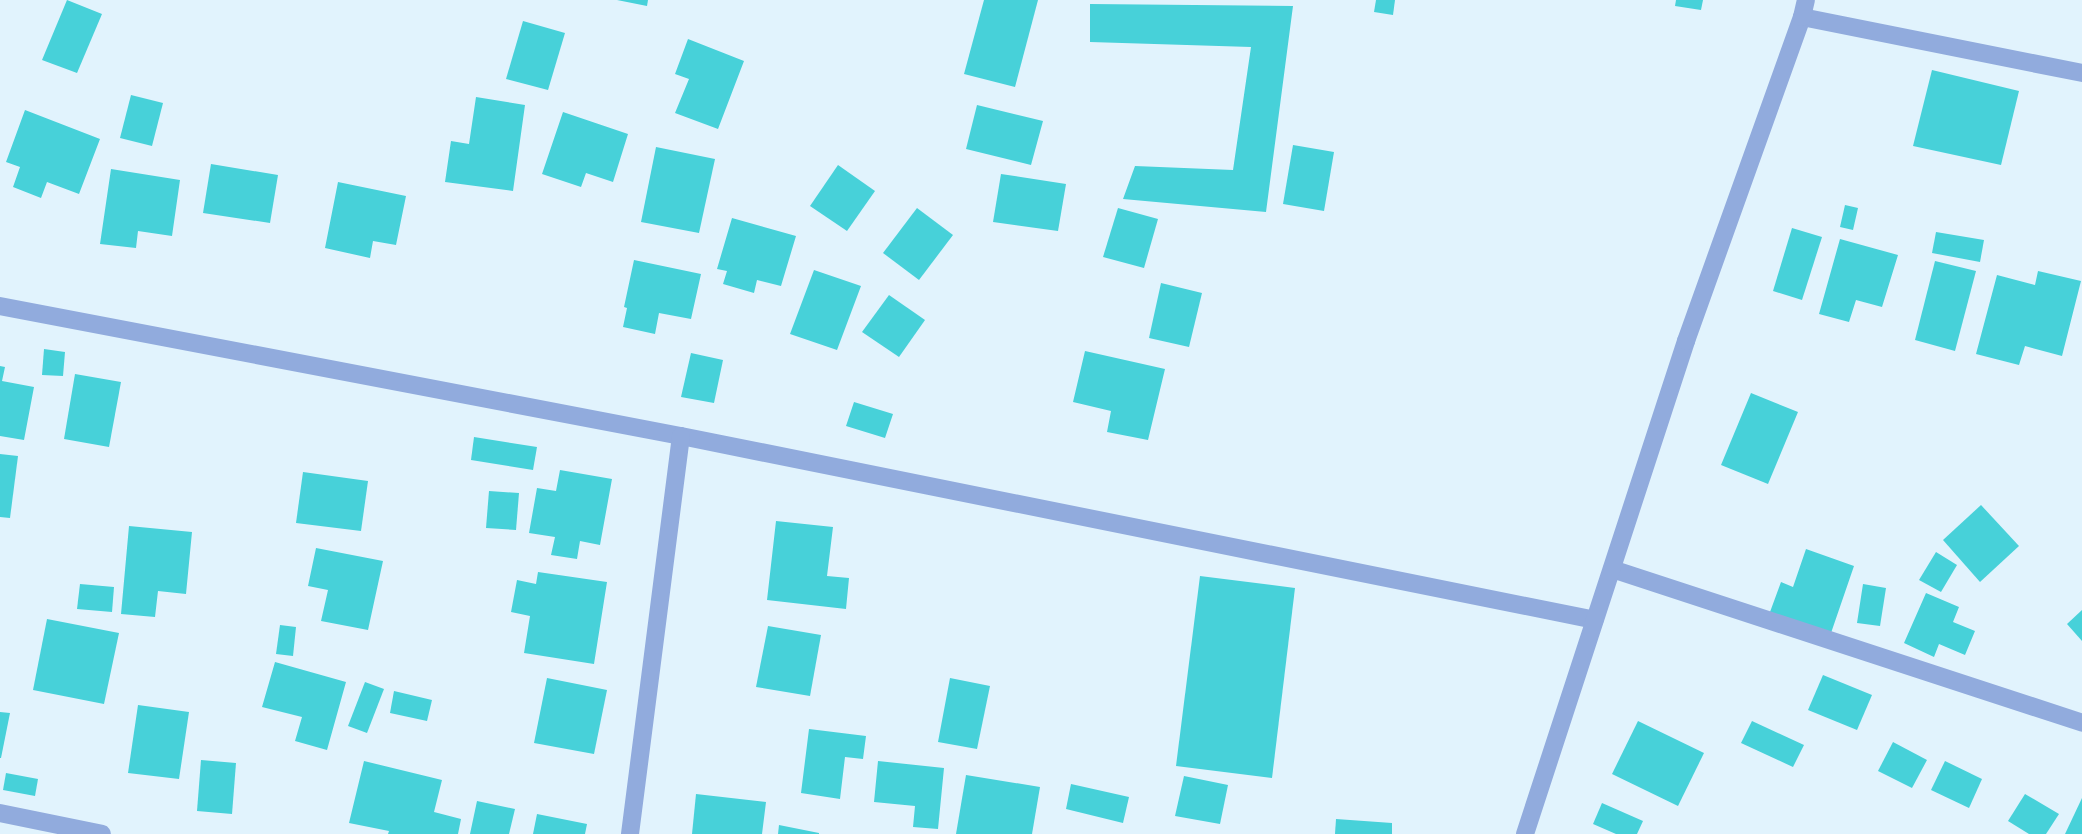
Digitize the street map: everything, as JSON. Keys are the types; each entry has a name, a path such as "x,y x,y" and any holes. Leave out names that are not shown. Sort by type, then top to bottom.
{"street":[{"path":"1526,834 1686,341 1804,9 2082,74"},
{"path":"0,306 681,436 1595,620"},
{"path":"630,834 681,436"},
{"path":"1612,569 2082,723"},
{"path":"0,813 102,834"}],"building":[{"path":"67,0 102,14 77,73 42,60"},
{"path":"617,0 648,0 647,6"},
{"path":"984,0 1038,0 1015,87 964,74"},
{"path":"1376,0 1395,0 1393,15 1374,12"},
{"path":"1676,0 1703,0 1701,10 1675,6"},
{"path":"1090,4 1293,6 1266,212 1123,199 1135,166 1233,170 1251,47 1090,42"},
{"path":"523,21 565,33 548,90 506,79"},
{"path":"688,39 744,61 718,129 675,113 689,79 675,74"},
{"path":"1932,70 2019,91 2001,165 1913,146"},
{"path":"131,95 163,103 152,146 120,138"},
{"path":"476,97 525,105 513,191 445,182 451,141 469,144"},
{"path":"977,105 1043,121 1031,165 966,149"},
{"path":"25,110 100,139 79,194 47,182 41,198 13,187 20,167 6,162"},
{"path":"563,112 628,134 613,182 586,173 581,187 542,174"},
{"path":"1293,145 1334,152 1324,211 1283,204"},
{"path":"656,147 715,159 699,233 641,222"},
{"path":"211,164 278,175 270,223 203,213"},
{"path":"838,165 875,191 847,231 810,206"},
{"path":"111,169 180,180 172,236 138,231 136,248 100,244"},
{"path":"1001,174 1066,184 1058,231 993,222"},
{"path":"338,182 406,196 396,245 373,241 370,258 325,248"},
{"path":"1845,205 1858,208 1853,230 1840,227"},
{"path":"917,208 953,235 919,280 883,253"},
{"path":"1118,208 1158,219 1144,268 1103,257"},
{"path":"732,218 796,236 781,286 757,280 754,293 723,284 727,271 717,269"},
{"path":"1792,228 1822,237 1802,300 1773,291"},
{"path":"1936,232 1984,240 1980,262 1932,253"},
{"path":"1840,239 1898,255 1882,307 1856,300 1849,322 1819,314"},
{"path":"634,260 701,274 691,319 659,313 655,334 623,327 627,308 624,307"},
{"path":"1935,261 1976,271 1955,351 1915,340"},
{"path":"814,270 861,286 837,350 790,334"},
{"path":"2038,271 2081,281 2062,356 2025,346 2019,365 1976,354 1997,275 2035,285"},
{"path":"1161,283 1202,293 1189,347 1149,338"},
{"path":"889,295 925,320 899,357 862,332"},
{"path":"44,349 65,352 63,376 42,375"},
{"path":"1085,351 1165,369 1148,440 1107,432 1111,411 1073,402"},
{"path":"691,353 723,360 714,403 681,397"},
{"path":"0,366 5,367 2,381 34,387 24,440 0,436"},
{"path":"75,374 121,382 109,447 64,439"},
{"path":"1751,393 1798,412 1768,484 1721,465"},
{"path":"854,402 893,414 885,438 846,426"},
{"path":"474,437 537,447 533,470 471,460"},
{"path":"0,454 18,456 10,518 0,517"},
{"path":"560,470 612,479 600,545 580,541 577,559 551,555 555,537 529,533 537,488 556,491"},
{"path":"303,472 368,481 361,531 296,523"},
{"path":"489,491 519,493 516,530 486,528"},
{"path":"1981,505 2019,546 1980,582 1943,540"},
{"path":"776,521 833,527 827,576 849,578 846,609 767,600"},
{"path":"129,526 192,532 186,594 158,591 155,617 121,614"},
{"path":"316,548 383,561 368,630 321,621 328,590 308,586"},
{"path":"1806,549 1854,566 1831,633 1770,612 1781,582 1793,587"},
{"path":"1936,552 1957,565 1941,592 1919,580"},
{"path":"538,572 607,582 594,664 524,653 530,616 511,612 517,580 536,584"},
{"path":"1200,576 1295,588 1272,778 1176,766"},
{"path":"80,584 114,587 112,612 77,609"},
{"path":"1863,584 1886,588 1880,626 1857,623"},
{"path":"1926,593 1959,607 1953,622 1975,631 1965,655 1939,644 1934,657 1904,643"},
{"path":"2082,610 2082,641 2067,624"},
{"path":"47,619 119,633 104,704 33,690"},
{"path":"280,625 296,627 293,656 276,654"},
{"path":"768,626 821,635 810,696 756,687"},
{"path":"275,662 346,682 327,750 295,741 302,717 262,707"},
{"path":"1823,675 1872,695 1857,730 1808,710"},
{"path":"547,678 607,690 594,754 534,743"},
{"path":"950,678 990,686 977,749 938,742"},
{"path":"365,682 384,689 367,733 348,726"},
{"path":"394,691 432,700 427,721 390,713"},
{"path":"138,705 189,712 179,779 128,773"},
{"path":"0,712 10,713 1,758 0,758"},
{"path":"1638,721 1704,753 1678,806 1612,774"},
{"path":"1752,721 1804,745 1793,767 1741,743"},
{"path":"809,729 866,736 863,759 845,757 840,799 801,793"},
{"path":"1893,742 1927,760 1912,788 1878,771"},
{"path":"201,760 236,763 232,814 197,811"},
{"path":"364,761 442,780 434,812 461,819 458,834 388,834 389,831 349,823"},
{"path":"878,761 944,768 938,829 913,827 915,806 874,802"},
{"path":"1945,761 1982,779 1969,808 1931,790"},
{"path":"6,773 38,779 35,796 3,790"},
{"path":"966,775 1040,787 1032,834 956,834"},
{"path":"1184,776 1228,785 1220,824 1175,816"},
{"path":"1071,784 1129,797 1123,823 1066,809"},
{"path":"696,794 766,802 762,834 692,834"},
{"path":"2025,794 2059,814 2046,834 2029,834 2008,821"},
{"path":"2082,798 2082,834 2065,834"},
{"path":"477,801 515,809 509,834 470,834"},
{"path":"1602,803 1643,821 1637,834 1616,834 1593,824"},
{"path":"537,814 587,824 585,834 533,834"},
{"path":"1336,819 1392,823 1392,834 1335,834"},
{"path":"779,825 819,833 819,834 778,834"}]}
